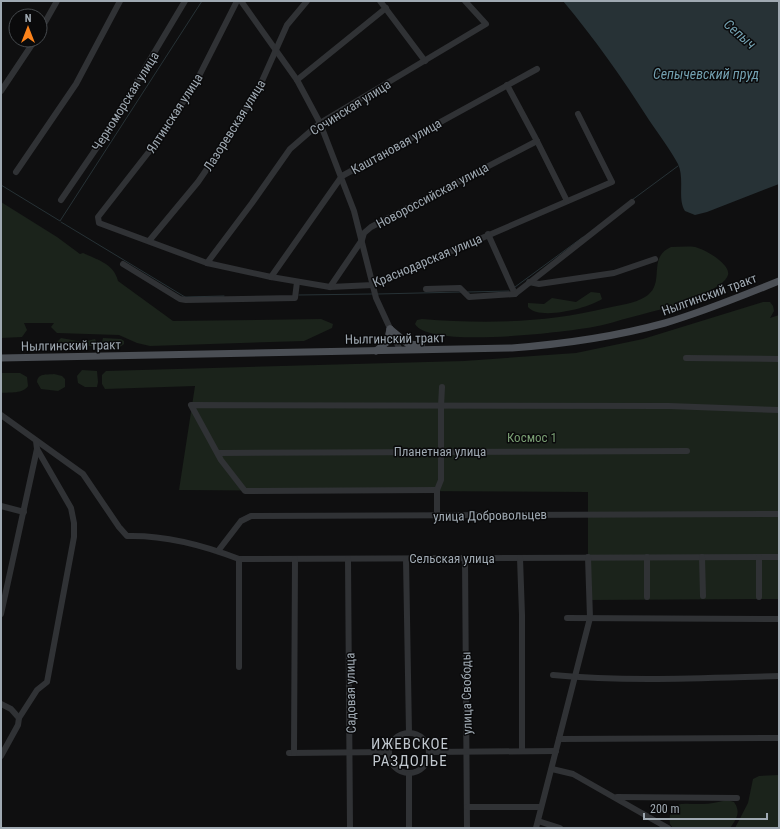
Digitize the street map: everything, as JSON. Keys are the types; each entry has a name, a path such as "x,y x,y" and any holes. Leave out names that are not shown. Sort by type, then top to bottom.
{"main road":[{"name":"Нылгинский тракт","path":"1,358 502,348 585,341 667,322 779,281"},
{"path":"376,351 387,342 390,330 402,341 412,345 489,344 502,348"}],"street":[{"path":"48,17 57,1"},
{"path":"16,172 76,84 120,1"},
{"name":"Черноморская улица","path":"61,200 102,140 185,1"},
{"name":"Ялтинская улица","path":"98,217 155,144 195,84 237,1"},
{"path":"241,1 297,80 320,123 342,176 362,240 376,298 400,350"},
{"name":"Лазоревская улица","path":"149,241 198,182 220,150 258,90 287,25 307,1"},
{"path":"380,1 425,60"},
{"name":"Сочинская улица","path":"207,263 290,149 320,123 486,24 465,1"},
{"path":"297,80 386,8"},
{"path":"1,91 30,48"},
{"name":"Каштановая улица","path":"271,277 342,176 537,69"},
{"path":"507,85 538,141 567,201"},
{"name":"Краснодарская улица","path":"98,217 100,223 207,263 330,288 373,285 488,234 612,182 578,114"},
{"name":"Новороссийская улица","path":"330,288 362,240 364,233 380,221 538,141"},
{"path":"426,289 460,288 469,297 515,294 632,202"},
{"path":"488,234 515,294"},
{"path":"529,282 539,284 614,273 655,259"},
{"path":"123,264 180,299 186,300 295,298 297,282"},
{"path":"686,358 779,359"},
{"path":"438,516 438,490 441,480 442,451 442,387"},
{"path":"438,490 244,492 218,453 191,405 669,406 779,410"},
{"path":"1,415 36,441 37,449 1,614"},
{"name":"Сельская улица","path":"36,441 83,474 127,536 141,536 196,544 239,559 779,557"},
{"path":"2,753 18,725 19,718 37,690 47,682 74,537 72,508 37,449"},
{"name":"Планетная улица","path":"218,453 687,451"},
{"path":"1,506 24,512"},
{"name":"улица Добровольцев","path":"218,551 241,521 251,516 779,514"},
{"path":"536,828 590,618 588,557"},
{"path":"647,557 647,597"},
{"path":"702,557 703,596"},
{"path":"759,557 759,597"},
{"name":"улица Свободы","path":"465,558 467,828"},
{"path":"520,558 522,615 522,751"},
{"path":"239,559 239,667"},
{"path":"295,559 292,753 389,752"},
{"name":"Садовая улица","path":"348,559 350,828"},
{"path":"406,559 409,733"},
{"path":"567,618 779,619"},
{"path":"553,675 576,677 779,676"},
{"path":"1,704 11,709 19,718"},
{"path":"409,733 415,734 425,740 430,752 426,764 422,769 409,774 397,770 390,759 389,752 390,746 398,736 409,733"},
{"path":"559,739 779,738"},
{"path":"430,752 556,751"},
{"path":"552,769 573,774 668,828"},
{"path":"409,774 409,828"},
{"path":"616,798 737,798"},
{"path":"467,807 541,807"},
{"path":"538,821 560,828"}],"green space":[{"path":"1,202 57,237 80,254 83,253 105,263 113,270 118,281 173,321 321,319 333,324 332,328 304,341 150,346 137,343 119,335 57,333 51,327 54,323 24,323 27,330 22,337 1,338"},
{"path":"671,247 695,247 710,254 725,266 728,271 727,278 714,288 691,300 603,325 578,329 528,335 470,337 445,336 426,332 415,324 417,320 422,319 492,322 561,317 631,303 645,297 651,292 655,285 659,258"},
{"path":"591,292 600,293 602,299 596,303 564,312 542,313 534,311 528,307 528,303 544,304 552,298 576,302"},
{"name":"Космос 1","path":"763,302 770,302 773,306 774,311 770,318 779,315 779,599 588,600 588,492 179,490 195,386 105,389 102,384 102,375 106,371 464,361 576,353 643,339"},
{"path":"61,338 83,342 95,339 97,344 93,346 62,346 57,342"},
{"path":"103,338 121,339 124,341 124,344 120,347 103,347 101,346"},
{"path":"82,370 97,371 97,387 85,387 78,383 77,376"},
{"path":"1,373 20,373 27,377 28,386 26,389 20,391 1,393"},
{"path":"54,374 62,376 65,379 65,387 58,391 41,389 37,382 39,377"},
{"path":"779,775 779,828 735,828 748,803 753,779 759,776"},
{"path":"727,800 734,802 738,812 730,828 673,828 670,824 671,810 679,805 708,804"}],"water":[{"name":"Сепычевский пруд","path":"563,1 779,1 779,184 707,212 695,215 685,211 682,201 680,170 675,158 608,59"}],"waterway":[{"path":"1,185 60,221 202,1"},
{"path":"632,200 678,166"},
{"path":"61,222 185,297 224,296"},
{"path":"515,287 583,237"},
{"path":"468,292 509,291"},
{"path":"378,294 461,292"},
{"path":"299,295 372,294"}],"district":[{"name":"ИЖЕВСКОЕ РАЗДОЛЬЕ","path":"410,752"}],"water label":[{"name":"Сепыч","path":"740,34"}]}
